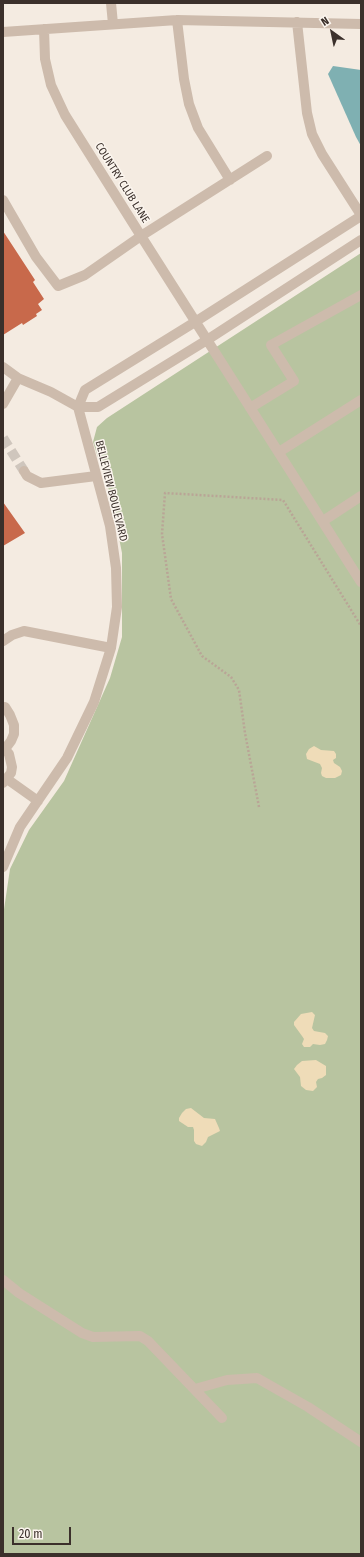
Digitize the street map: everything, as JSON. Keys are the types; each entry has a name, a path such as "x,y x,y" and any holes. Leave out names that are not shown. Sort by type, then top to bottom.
{"street":[{"path":"111,3 113,24"},
{"path":"177,20 184,79 189,104 198,128 230,180"},
{"path":"3,32 177,20 361,24"},
{"path":"78,407 85,390 361,216 322,154 312,134 307,113 297,22"},
{"name":"COUNTRY CLUB LANE","path":"44,29 45,59 51,85 65,114 195,322 280,452 361,582"},
{"path":"3,200 36,257 58,286 85,275 141,236 267,156"},
{"path":"3,367 18,378 51,392 78,407 98,407 207,340 361,240"},
{"path":"250,408 294,381 271,345 361,295"},
{"path":"3,404 18,378"},
{"path":"280,452 361,400"},
{"name":"BELLEVIEW BOULEVARD","path":"3,867 20,827 67,758 94,702 111,648 117,607 116,568 110,526 78,407"},
{"path":"24,471 27,476 41,483 96,476"},
{"path":"323,521 361,496"},
{"path":"3,641 12,635 24,631 111,648"},
{"path":"5,707 14,725 14,734 11,741 4,748 11,760 12,767 11,773 5,781 38,800"},
{"path":"3,1280 19,1293 82,1333 93,1337 140,1336 148,1341 195,1388 222,1418"},
{"path":"195,1388 227,1380 257,1378 308,1407 361,1442"}],"path":[{"path":"259,807 245,733 239,690 232,677 202,656 172,599 162,534 165,493 283,500 361,626"}],"green space":[{"path":"361,253 361,1554 3,1554 3,916 10,869 29,830 64,781 110,678 122,637 122,553 110,493 93,442 97,427 107,418"}],"sand":[{"path":"314,746 321,750 334,751 336,758 333,760 334,763 340,767 342,771 341,775 335,778 326,778 322,776 322,768 320,764 307,759 306,754 309,749"},
{"path":"312,1012 315,1015 312,1028 314,1031 325,1033 328,1036 325,1044 313,1044 310,1047 304,1047 302,1044 304,1039 294,1025 294,1022 301,1014"},
{"path":"316,1060 326,1066 326,1075 318,1079 316,1082 317,1087 313,1091 306,1090 301,1086 300,1077 294,1069 302,1061"},
{"path":"191,1108 204,1118 215,1119 220,1131 208,1137 202,1146 196,1144 194,1141 193,1127 188,1127 179,1121 182,1113 186,1109"}],"water":[{"path":"333,66 361,70 361,146 328,74"}],"building":[{"path":"3,231 35,280 33,282 44,299 38,304 42,310 36,314 37,316 23,325 22,323 3,335"},
{"path":"3,502 25,533 3,546"}],"tunnel":[{"path":"3,438 24,471"}]}
